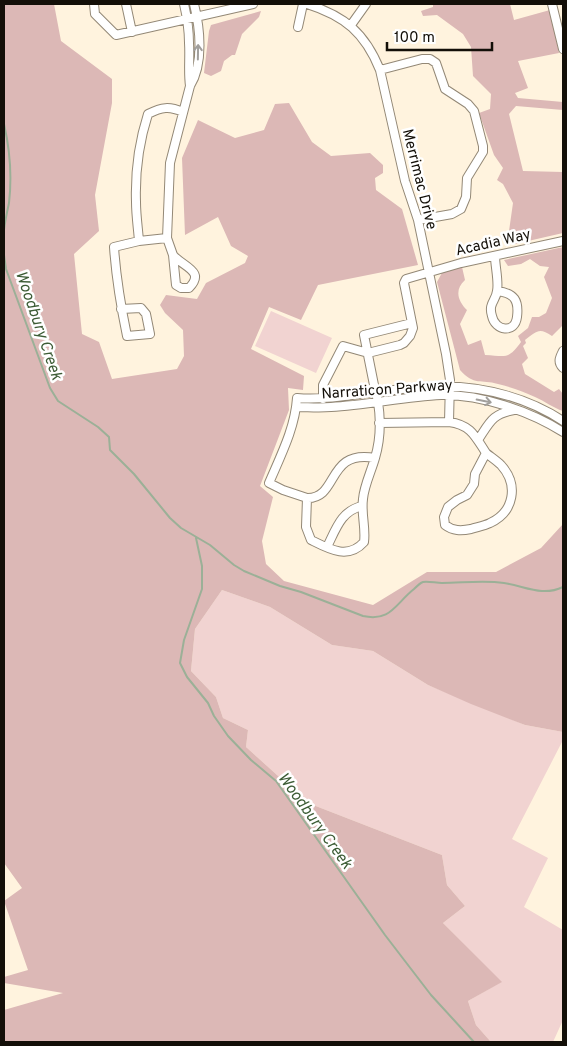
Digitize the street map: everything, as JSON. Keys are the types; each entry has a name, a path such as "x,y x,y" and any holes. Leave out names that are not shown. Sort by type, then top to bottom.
{"street":[{"path":"94,4 95,14 116,35 252,4"},
{"path":"126,4 132,32"},
{"path":"184,4 188,19 190,86"},
{"path":"173,255 167,238 170,163 199,56 197,17 194,4"},
{"path":"298,27 303,4"},
{"name":"Merrimac Drive","path":"307,4 328,10 351,25 369,46 380,70 405,181 418,220 446,354 450,386 449,422"},
{"path":"351,25 366,4"},
{"path":"552,4 563,48"},
{"path":"380,70 422,59 430,59 436,63 444,89 468,104 474,111 483,146 481,158 467,178 466,198 461,209 452,214 418,220"},
{"path":"139,240 136,174 148,114 160,108 175,109 183,112"},
{"path":"121,309 141,308 146,314 150,334 127,336 121,309 116,280 114,247 139,240 167,238"},
{"name":"Acadia Way","path":"412,323 405,281 409,278 494,256 563,241"},
{"path":"494,256 498,292 490,308 494,324 505,329 512,327 517,321 518,310 516,301 507,292 498,292"},
{"path":"307,498 306,527 312,540 337,551 348,552 357,550 364,542 363,497 375,458 379,423 378,402 368,353 364,335 412,323 413,328 410,336 400,345 368,353 343,346 323,385 323,399"},
{"path":"563,351 559,359 560,365 563,368"},
{"name":"Narraticon Parkway","path":"563,421 518,399 496,392 450,386 376,392 323,399 297,398 296,407 331,407 449,396 504,405 531,415 563,432"},
{"path":"296,407 292,426 269,483 307,498 315,498 326,489 339,467 346,462 359,457 375,458"},
{"path":"478,440 493,418 500,413 516,409"},
{"path":"379,423 449,422 461,424 472,432 486,453 501,465 510,480 513,492 512,501 504,513 491,523 466,530 451,529 445,525 444,517 448,507 467,495 474,484 475,474 486,453"},
{"path":"327,547 344,515 362,506"}],"shaded area":[{"path":"4,4 54,4 61,41 112,79 112,103 95,195 99,231 74,254 82,334 99,342 112,379 177,369 184,356 183,330 165,313 160,305 166,295 197,299 206,283 245,263 248,256 231,246 218,217 185,235 182,158 198,120 235,138 264,130 275,104 289,103 312,142 331,156 370,153 383,165 383,173 375,178 376,190 402,209 418,265 318,285 301,320 269,307 251,349 304,376 303,390 288,388 289,410 260,486 273,497 262,541 266,564 284,581 373,605 427,572 496,572 541,548 563,524 563,732 525,725 471,704 428,685 373,651 332,645 270,607 222,590 195,629 191,671 216,697 223,718 248,730 246,747 308,803 442,855 447,885 465,906 443,923 502,982 468,1001 476,1025 491,1042 4,1042 4,1010 63,993 4,983 4,977 28,970 4,901 22,888 4,863"},
{"path":"433,4 510,4 514,20 550,10 559,53 518,61 528,88 515,93 518,98 563,102 563,110 516,106 509,114 523,171 563,172 563,233 515,244 509,231 513,203 503,184 497,180 503,168 494,155 479,113 490,109 491,94 473,76 471,47 463,34 437,15 423,16 421,11 433,7"},
{"path":"261,11 259,17 242,34 235,55 224,61 221,71 211,76 204,73 211,25"},
{"path":"563,247 563,325 552,336 538,331 525,340 526,343 523,346 528,358 522,364 525,374 554,392 559,389 563,394 563,411 513,388 474,380 460,370 437,282 443,271 462,267 465,280 459,288 458,295 461,303 467,310 460,324 468,345 481,340 485,355 506,356 513,352 521,342 518,336 528,328 532,317 539,317 546,313 552,298 544,277 549,267 540,266 530,259 521,264 508,266 504,260"},
{"path":"271,311 332,338 316,373 255,346"},
{"path":"222,590 270,607 332,645 373,651 428,685 525,725 563,732 563,740 512,839 548,858 524,907 563,930 563,1020 553,1042 491,1042 476,1025 468,1001 501,982 443,923 465,906 447,885 442,855 308,803 246,747 248,730 223,718 216,697 191,671 195,629"}],"waterway":[{"name":"Woodbury Creek","path":"4,124 8,144 10,173 9,203 4,230"},
{"path":"4,255 6,269 50,388 58,401 98,427 109,437 110,450 134,474 170,518 181,528 210,545 244,571 363,616 372,617 386,614 392,610 423,582 496,582 541,591 555,590 563,587"},
{"name":"Woodbury Creek","path":"196,538 202,566 202,589 184,640 180,663 187,677 208,703 214,716 228,736 251,760 276,781 385,935 431,995 474,1042"}]}
